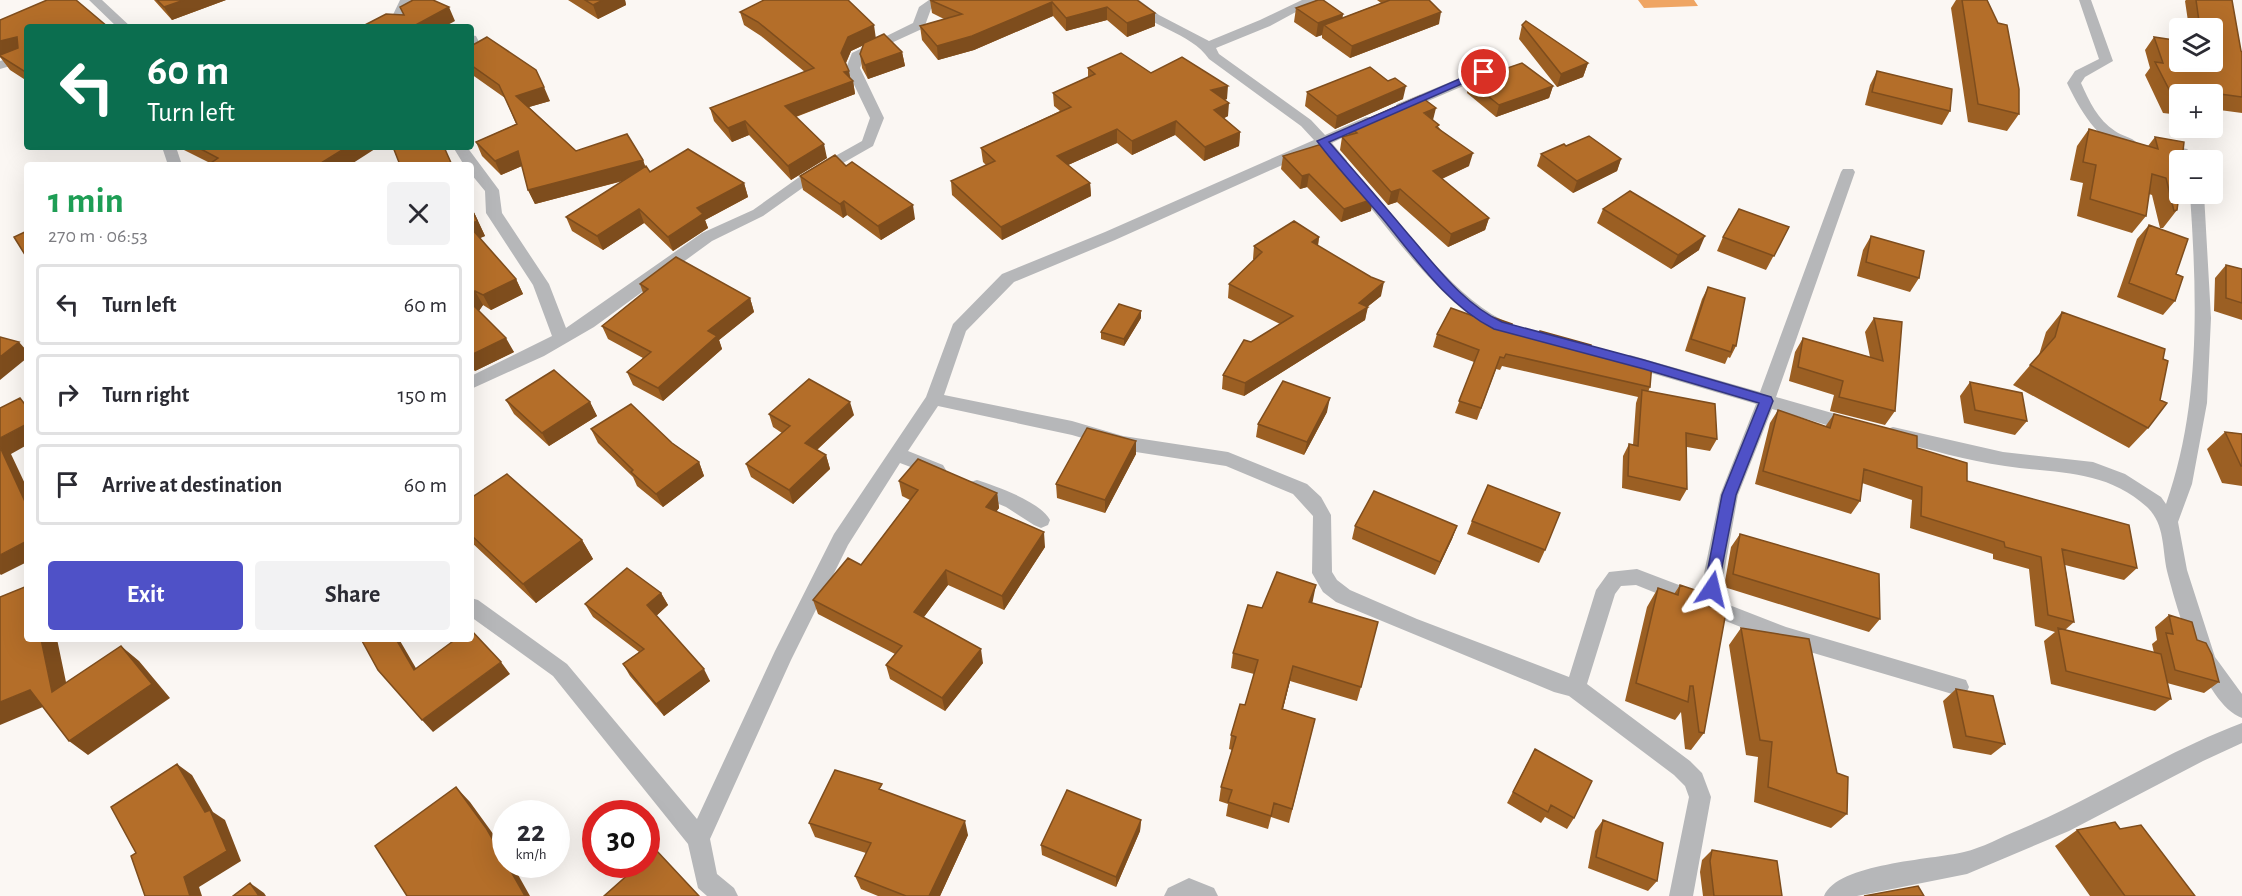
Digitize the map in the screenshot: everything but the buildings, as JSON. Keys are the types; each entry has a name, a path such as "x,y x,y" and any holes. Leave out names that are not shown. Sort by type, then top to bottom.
{"street":[{"path":"95,0 121,23"},
{"path":"400,24 396,21 406,0"},
{"path":"474,382 538,352 588,323 707,237 758,213 810,176 868,143 877,118 853,68 859,53 919,25 925,7 938,0"},
{"path":"1131,0 1154,18 1208,46 1214,56 1306,123 1382,213 1469,308 1498,326 1578,347"},
{"path":"1208,46 1265,23 1312,0"},
{"path":"2070,0 2085,3 2106,61 2080,74 2074,83 2086,110 2109,135 2127,143 2177,150"},
{"path":"0,65 24,58"},
{"path":"699,840 782,657 831,561 896,454 934,399 959,328 1008,278 1110,236 1484,72"},
{"path":"474,169 492,190 494,213 542,284 561,338"},
{"path":"1708,605 1729,495 1766,401 1848,172"},
{"path":"2169,522 2180,495 2199,413 2203,266 2198,204"},
{"path":"1611,356 1835,422 2003,459 2093,469 2119,479 2154,502 2169,522 2177,570 2206,661 2229,696 2242,708"},
{"path":"934,399 1072,428 1123,443 1228,459 1300,489 1314,502 1322,515 1322,573 1330,586 1343,596 1561,685 1574,687 1682,768 1694,780 1700,797 1681,896"},
{"path":"896,454 1013,502 1041,520"},
{"path":"1574,687 1580,678 1606,590 1616,578 1636,578 1783,635 1959,687"},
{"path":"474,608 560,670 699,840 706,880 726,896"},
{"path":"1836,896 1854,884 1967,863 2061,823 2195,754 2242,734"},
{"path":"1176,896 1189,890 1206,896"}],"shaded area":[{"path":"1638,0 1694,0 1698,6 1644,8"}],"route":[{"path":"1484,72 1323,141 1382,213 1436,273 1469,308 1485,319 1498,326 1644,364 1766,401 1729,495 1712,589"}]}
